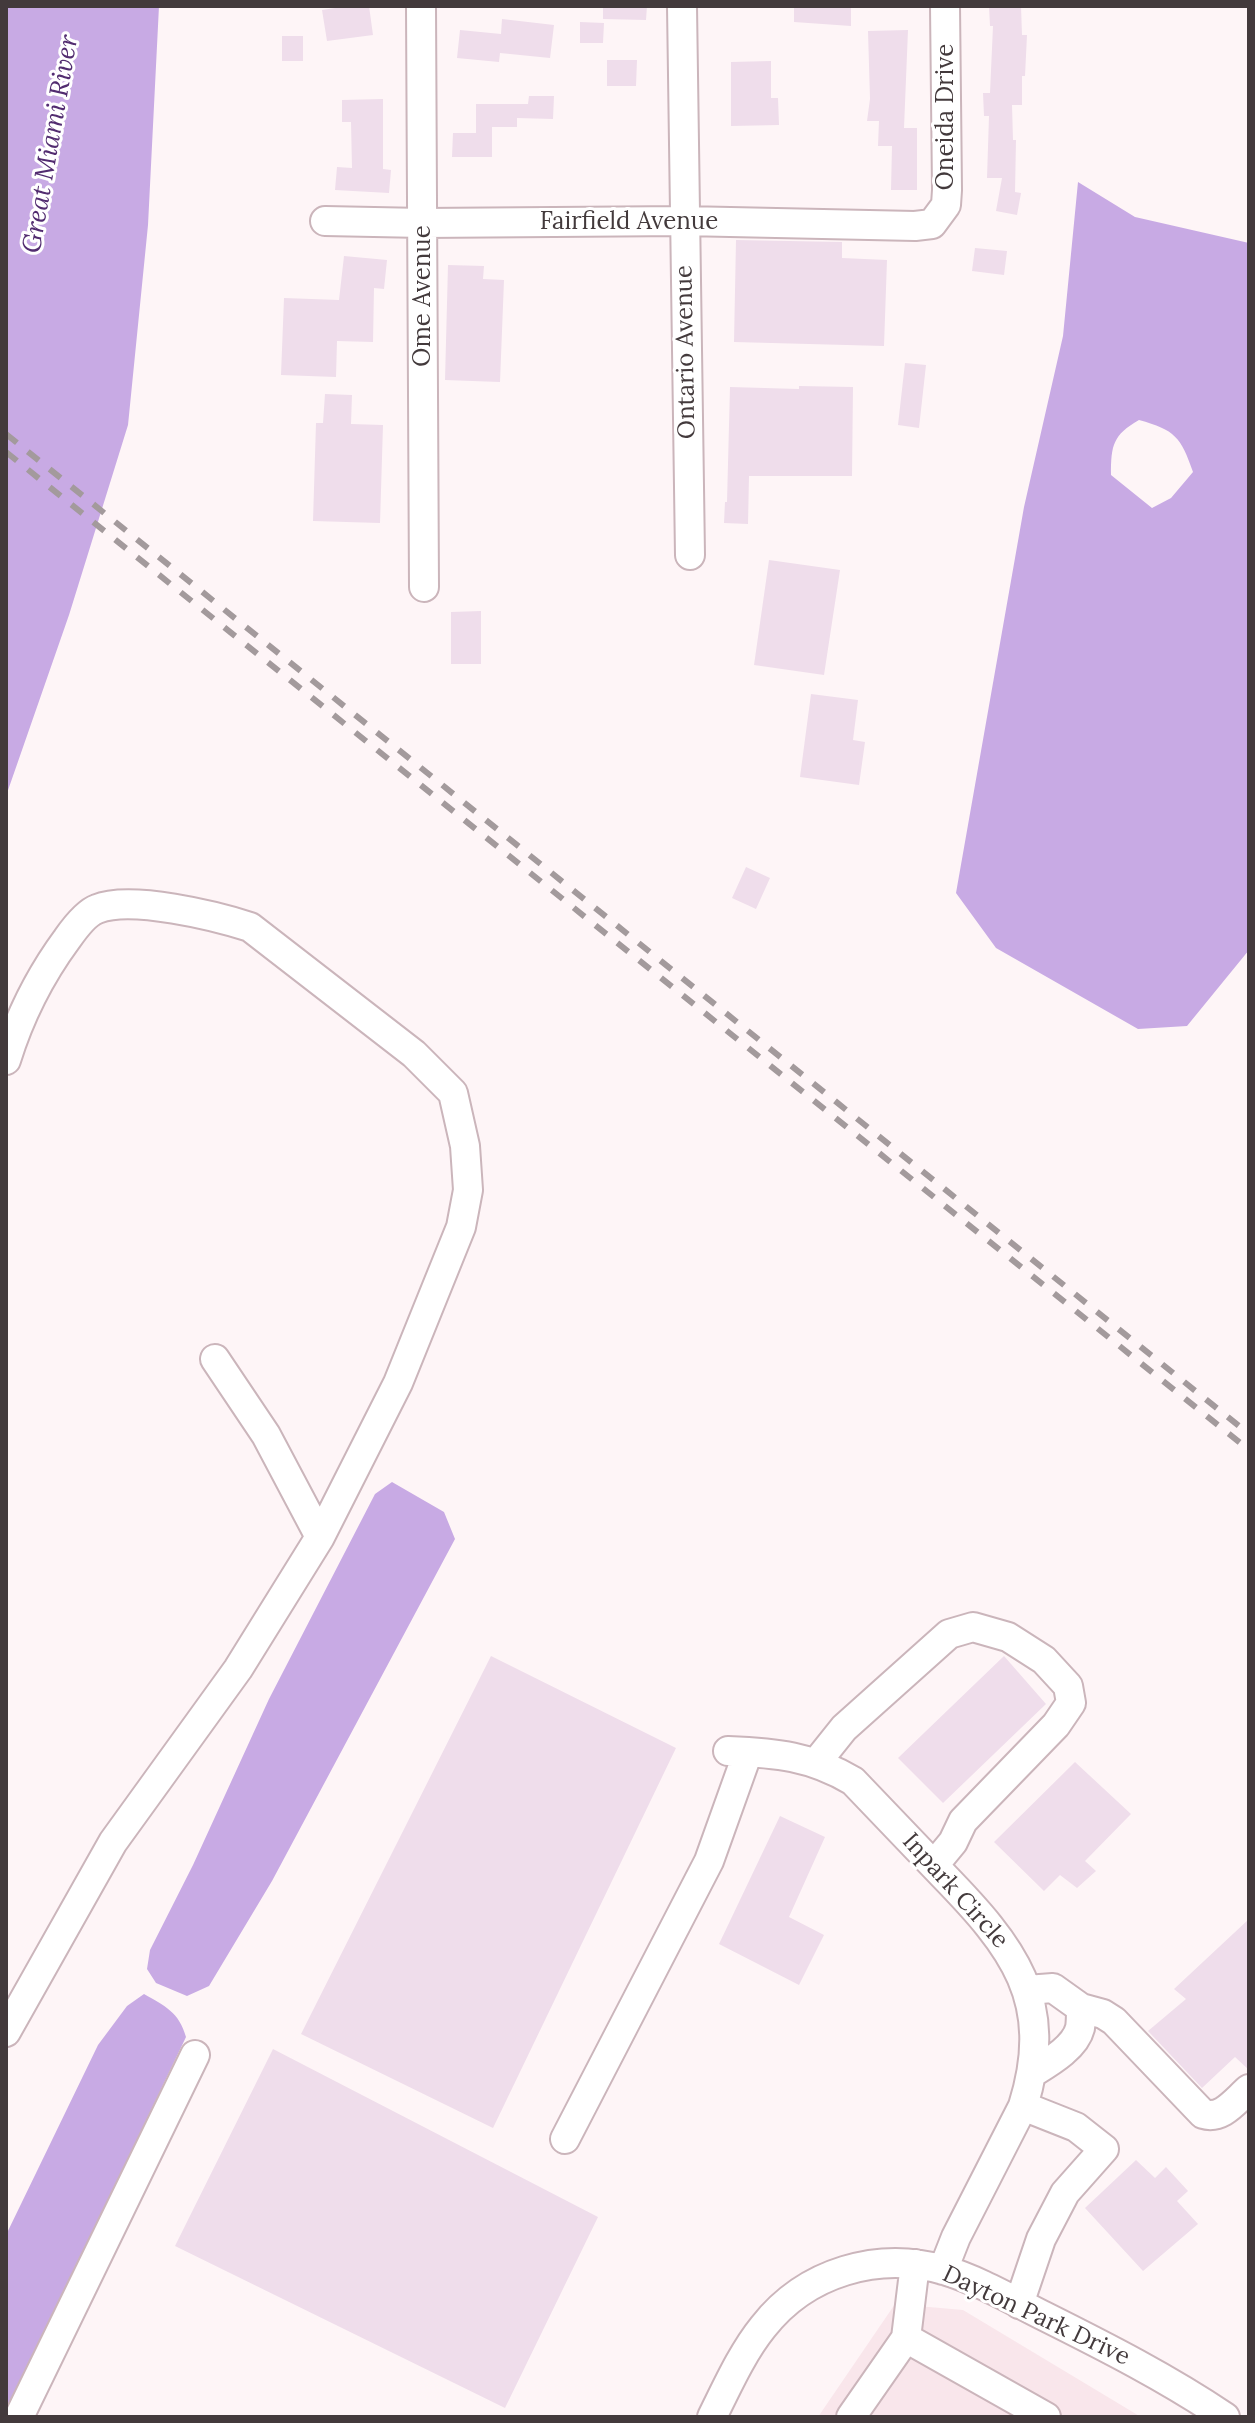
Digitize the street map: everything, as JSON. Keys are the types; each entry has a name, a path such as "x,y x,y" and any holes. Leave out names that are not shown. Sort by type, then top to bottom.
{"street":[{"name":"Ome Avenue","path":"421,6 424,587"},
{"name":"Ontario Avenue","path":"682,6 690,555"},
{"name":"Oneida Drive","path":"932,224 946,205 947,190 945,6"},
{"name":"Fairfield Avenue","path":"325,221 932,224"},
{"path":"6,1060 17,1024 31,994 76,927 96,909 121,905 153,906 206,915 250,927 414,1054 453,1093 465,1146 468,1190 461,1227 398,1383 320,1537 238,1669 113,1842 6,2032"},
{"path":"215,1359 266,1435 320,1537"},
{"path":"816,1763 844,1728 949,1634 973,1627 1008,1637 1044,1660 1068,1686 1071,1703 1056,1725 963,1821 953,1842 934,1865"},
{"name":"Inpark Circle","path":"565,2139 709,1861 738,1751 790,1755 816,1763 853,1781 993,1928 1009,1952 1027,1990 1034,2021 1035,2053 1023,2106 956,2237 943,2270"},
{"path":"1027,1990 1053,1988 1081,2008 1103,2014 1114,2021 1203,2114 1212,2117 1219,2115 1249,2089"},
{"path":"1032,2073 1053,2061 1080,2031 1081,2008"},
{"path":"19,2417 195,2055"},
{"path":"1019,2304 1041,2239 1065,2193 1104,2149 1076,2127 1023,2106"},
{"name":"Dayton Park Drive","path":"712,2417 763,2326 779,2309 803,2290 830,2276 859,2266 883,2263 915,2264 943,2270 1019,2304 1143,2366 1225,2417"},
{"path":"851,2417 906,2338 915,2264"},
{"path":"906,2338 1046,2417"}],"shaded area":[{"path":"895,2304 963,2310 1141,2417 818,2417"}],"water":[{"name":"Great Miami River","path":"6,6 159,6 148,225 128,425 69,615 6,796"},
{"path":"1078,182 1135,217 1249,243 1249,950 1187,1026 1138,1029 996,948 956,893 1024,507 1063,336","holes":["1139,420 1161,427 1175,437 1185,451 1193,472 1171,498 1152,508 1111,475 1115,442"]},
{"path":"392,1482 444,1512 455,1539 272,1881 209,1986 187,1996 156,1983 147,1969 150,1950 193,1865 269,1699 375,1494"},
{"path":"144,1994 175,2016 186,2037 6,2414 6,2235 98,2045 127,2006"}],"building":[{"path":"369,6 373,35 327,41 322,10"},
{"path":"603,6 647,6 646,20 603,19"},
{"path":"794,6 851,6 851,26 794,22"},
{"path":"989,6 1021,6 1022,35 1027,35 1022,105 1012,105 1013,140 1016,140 1015,192 1021,193 1017,215 996,211 1002,178 987,178 989,116 984,116 983,93 990,93 993,26 990,26"},
{"path":"502,19 554,25 550,58 500,53 499,62 457,58 460,30 501,34"},
{"path":"580,22 604,23 603,43 580,43"},
{"path":"908,30 904,128 917,128 917,190 891,190 892,146 878,146 879,121 867,121 870,99 868,31"},
{"path":"282,36 303,36 303,61 282,61"},
{"path":"607,60 637,60 636,86 607,86"},
{"path":"771,61 771,98 778,98 779,125 731,126 731,62"},
{"path":"529,96 554,96 553,119 517,118 517,127 492,127 492,157 452,157 453,133 476,133 476,104 528,104"},
{"path":"383,99 383,169 391,170 389,193 335,190 337,167 352,168 351,122 342,122 342,100"},
{"path":"736,240 842,242 842,258 887,260 884,346 734,342"},
{"path":"975,248 1007,251 1004,275 972,271"},
{"path":"344,256 387,260 384,289 374,288 373,342 337,341 336,377 281,375 284,298 339,300"},
{"path":"448,265 484,266 483,279 504,280 500,382 445,380"},
{"path":"905,363 926,365 919,428 898,425"},
{"path":"799,386 853,387 852,476 749,476 748,524 724,523 730,387 799,389"},
{"path":"325,394 352,395 351,424 383,425 380,523 313,521 316,423 323,423"},
{"path":"769,560 840,570 824,675 754,665"},
{"path":"481,611 481,664 451,664 451,612"},
{"path":"811,694 858,700 853,740 865,742 859,785 800,777"},
{"path":"746,867 770,878 756,909 732,898"},
{"path":"491,1656 676,1748 493,2128 301,2034"},
{"path":"1004,1656 1046,1704 943,1803 898,1758"},
{"path":"1075,1762 1131,1814 1085,1861 1096,1871 1077,1888 1060,1875 1044,1891 994,1842"},
{"path":"780,1816 825,1837 789,1917 824,1935 799,1985 719,1944"},
{"path":"1249,1919 1249,2070 1235,2057 1202,2088 1148,2031 1186,1999 1174,1989"},
{"path":"273,2049 598,2217 505,2408 175,2246"},
{"path":"1136,2160 1155,2178 1166,2167 1188,2191 1177,2201 1198,2224 1143,2271 1085,2208"}],"railway":[{"path":"6,434 1249,1434"},
{"path":"6,452 1249,1450"}]}
